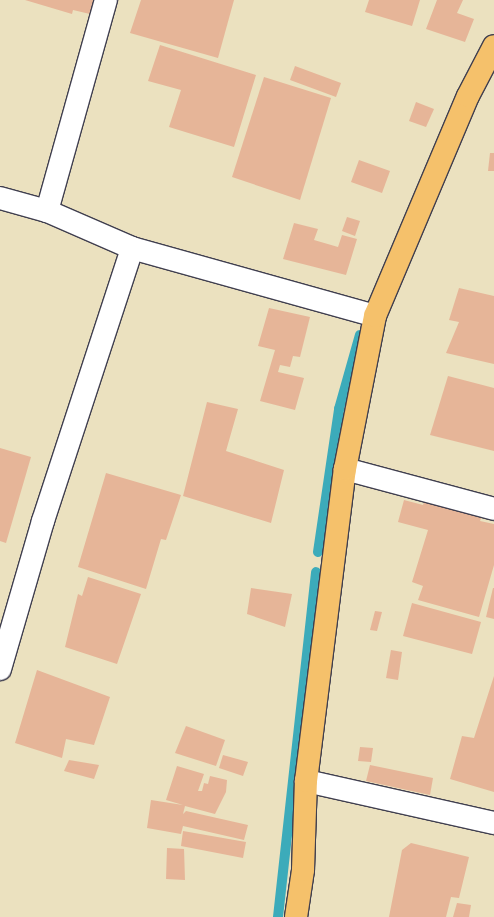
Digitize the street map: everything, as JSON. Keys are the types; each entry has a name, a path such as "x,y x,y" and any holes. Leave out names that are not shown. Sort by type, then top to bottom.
{"main road":[{"path":"296,917 303,870 306,781 345,469 375,316 468,96 494,46"}],"street":[{"path":"47,211 106,0"},
{"path":"0,198 47,211 132,248 375,316"},
{"path":"0,669 43,521 132,248"},
{"path":"345,469 494,509"},
{"path":"306,781 494,824"}],"building":[{"path":"25,0 94,0 90,14 73,10 72,14"},
{"path":"141,0 234,0 218,58 130,33"},
{"path":"369,0 420,0 412,26 365,12"},
{"path":"437,0 463,0 457,13 474,19 465,42 426,29"},
{"path":"160,45 256,75 234,147 169,127 181,90 148,81"},
{"path":"295,66 341,83 336,97 290,80"},
{"path":"264,77 331,98 300,200 232,177"},
{"path":"416,102 434,109 426,127 409,121"},
{"path":"490,153 494,153 494,171 488,171"},
{"path":"359,160 390,171 382,193 351,182"},
{"path":"347,217 360,221 355,236 342,231"},
{"path":"294,223 318,229 314,240 338,247 342,235 357,239 346,275 283,259"},
{"path":"459,288 494,296 494,364 446,353 459,322 449,320"},
{"path":"269,308 310,317 300,357 293,356 290,367 280,365 278,372 304,378 295,410 260,401 275,350 258,346"},
{"path":"448,376 494,388 494,451 430,435"},
{"path":"207,402 238,409 226,451 284,470 271,523 183,496"},
{"path":"0,448 31,457 6,543 0,541"},
{"path":"106,473 181,495 166,540 161,539 146,589 78,567"},
{"path":"426,497 483,513 480,521 494,524 494,565 479,617 418,600 423,586 412,582 428,530 398,522 404,500 423,505"},
{"path":"88,577 141,594 117,664 65,647 78,594 82,596"},
{"path":"251,588 292,594 285,627 247,614"},
{"path":"494,588 494,619 486,617"},
{"path":"412,603 481,622 472,654 403,636"},
{"path":"375,611 382,612 377,631 370,630"},
{"path":"391,650 402,652 398,680 386,678"},
{"path":"37,670 110,697 94,745 66,739 62,758 15,743"},
{"path":"494,676 494,792 450,779 462,736 474,738"},
{"path":"186,726 225,740 216,766 175,753"},
{"path":"360,747 373,748 371,762 358,761"},
{"path":"223,755 248,762 243,776 219,768"},
{"path":"69,760 99,765 94,779 64,771"},
{"path":"370,765 433,778 430,795 366,781"},
{"path":"177,766 204,774 198,791 202,791 204,783 208,784 210,776 227,780 226,792 215,814 185,806 183,814 186,811 248,825 244,840 183,826 181,834 147,828 151,800 183,805 166,800"},
{"path":"183,831 246,842 243,858 181,846"},
{"path":"411,843 469,857 459,898 451,897 446,917 389,917 402,850"},
{"path":"167,848 184,849 185,880 166,879"},
{"path":"457,903 471,905 469,917 453,917"}],"waterway":[{"path":"318,552 339,409 360,335"},
{"path":"278,917 316,572"}]}
